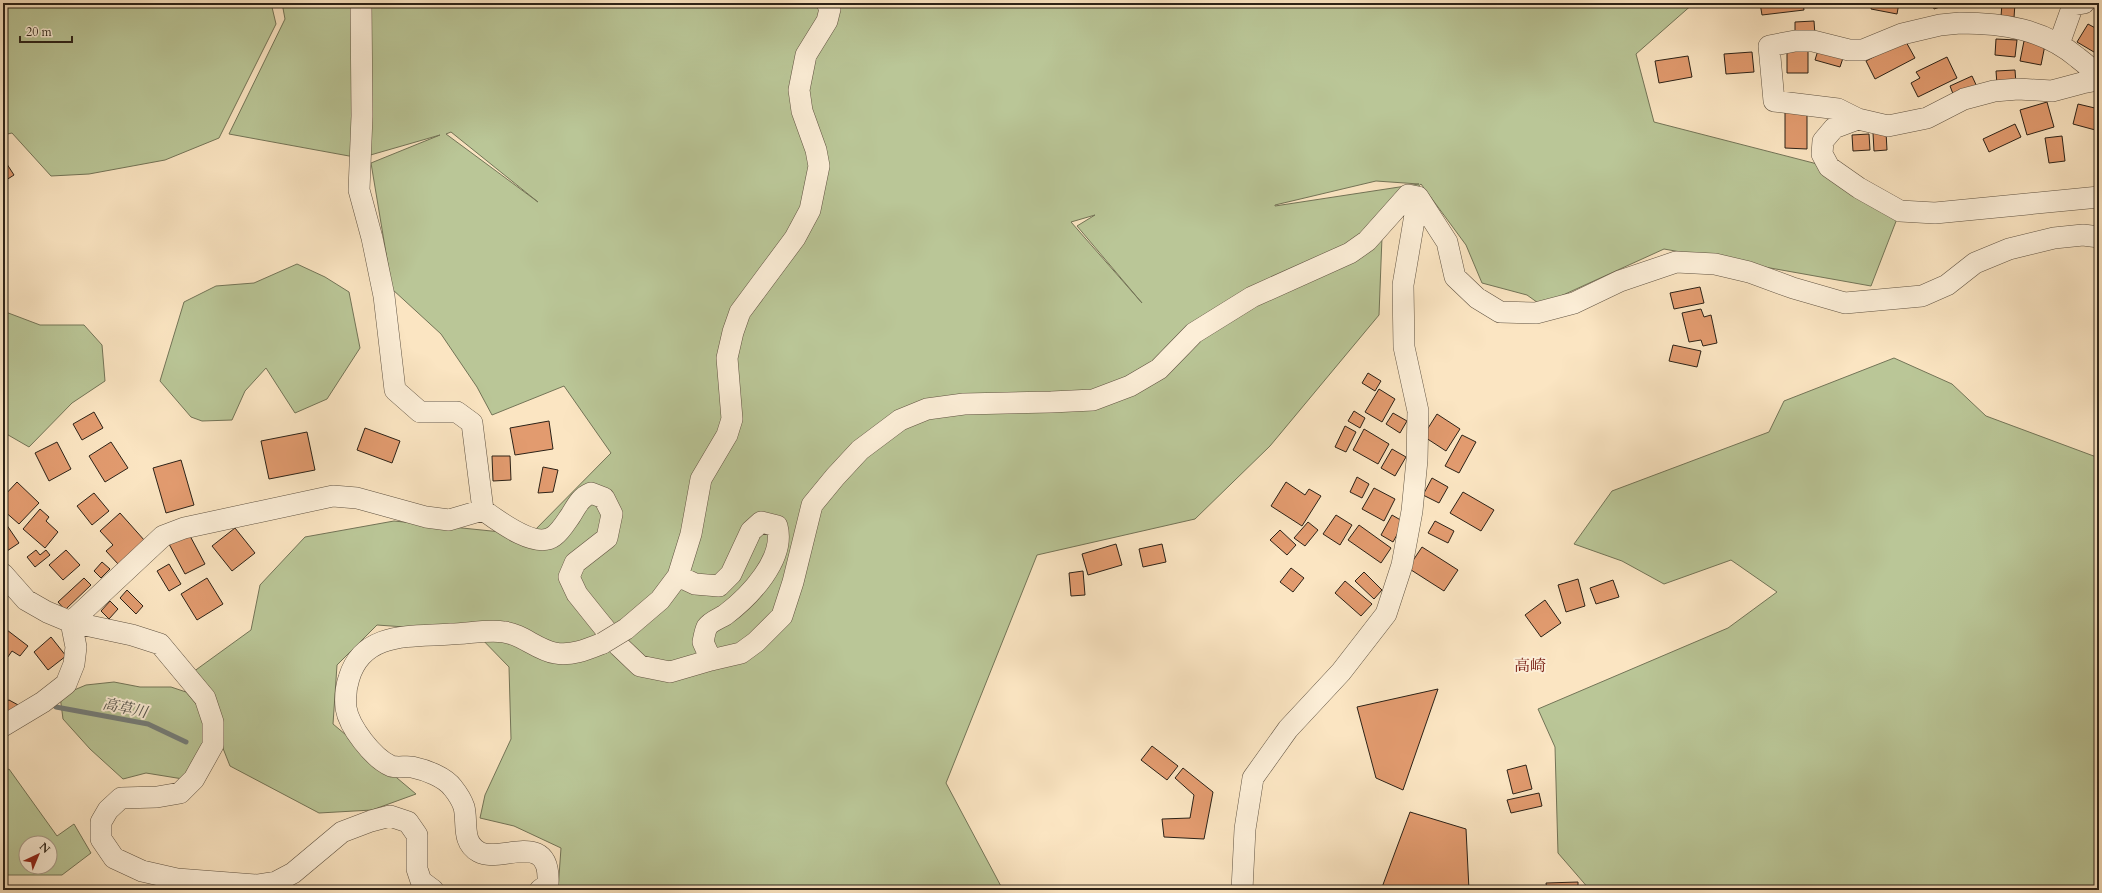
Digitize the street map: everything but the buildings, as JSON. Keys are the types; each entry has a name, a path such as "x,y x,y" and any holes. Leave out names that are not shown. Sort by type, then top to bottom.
{"street":[{"path":"361,3 362,116 359,190 372,238 384,296 395,390 420,412 457,412 472,423 482,510 504,526 523,536 546,539 553,537 563,526 583,496 591,493 604,498 612,514 607,538 575,563 569,577 577,594 619,646 640,666 670,672 741,653 756,642 782,616 793,582 812,505 835,476 860,450 900,420 927,409 964,404 1093,400 1130,386 1159,369 1194,332 1246,301 1350,253 1367,241 1408,195 1418,197 1448,242 1456,277 1477,298 1500,312 1536,313 1574,303 1620,281 1676,262 1715,264 1749,272 1792,288 1845,302 1922,296 1947,285 1975,263 2009,249 2054,238 2083,235 2099,237"},
{"path":"540,890 548,884 549,873 545,861 536,854 523,850 480,853 471,847 466,835 464,807 452,787 434,774 412,767 391,766 372,751 355,731 346,709 346,688 353,666 360,656 378,642 409,637 504,632 554,653 577,653 603,643 626,629 660,600 678,576 691,534 701,479 727,435 732,419 727,358 733,332 740,312 795,238 810,210 819,166 816,150 802,111 799,90 806,56 828,21 830,9 827,3"},
{"path":"2059,44 2076,4"},
{"path":"1988,23 2021,28 2059,44 2094,72 2098,80 2082,82 2052,91 2018,89 1994,91 1964,99 1926,118 1888,126 1858,118 1838,109 1774,101 1770,46 1795,41 1814,41 1838,48 1863,50 1902,34 1940,25 1988,23"},
{"path":"1858,118 1834,128 1823,141 1822,154 1829,167 1858,188 1900,212 1935,213 2099,197"},
{"path":"1242,890 1245,829 1253,778 1288,729 1331,683 1386,614 1402,566 1412,511 1417,460 1418,411 1404,347 1403,285 1418,197"},
{"path":"71,622 163,536 184,528 332,496 357,498 426,517 449,520 482,510"},
{"path":"678,576 695,584 719,586 731,574 751,531 761,522 777,526 780,537 774,555 760,581 750,594 707,626 703,642 711,660"},
{"path":"7,586 26,600 47,612 71,622 132,635 160,644 205,698 213,722 213,744 194,779 180,793 157,797 121,798 108,810 101,822 101,839 114,858 142,871 177,879 257,885 276,882 293,873 342,832 371,821 390,816 408,822 417,835 417,869 421,881 434,890"},
{"path":"3,726 43,702 66,684 74,664 76,647 71,622"}],"green space":[{"path":"3,3 271,3 276,24 219,138 165,160 89,174 51,176 12,133 3,135"},
{"path":"282,3 1694,3 1636,54 1654,122 1829,167 1900,211 1871,286 1664,249 1541,305 1527,295 1482,283 1466,245 1421,184 1336,257 1382,237 1379,315 1270,446 1195,519 1037,555 946,783 1003,890 558,890 561,848 514,826 480,818 485,795 511,739 509,667 475,632 377,625 337,665 333,724 416,794 372,810 319,813 230,766 193,672 251,630 260,585 305,537 394,521 530,535 611,453 564,386 492,415 477,387 441,334 392,289 371,163 440,135 360,158 229,134 285,19","holes":["451,132 538,202 446,134","1376,181 1419,184 1275,206","1095,215 1077,226 1142,303 1071,222"]},
{"path":"297,264 325,277 349,292 360,348 327,399 295,413 266,368 245,391 232,420 202,421 191,417 160,381 184,302 216,286 254,283"},
{"path":"3,311 40,325 84,325 102,345 105,381 72,403 29,447 3,432"},
{"path":"1894,358 1952,384 1986,416 2099,458 2099,890 1590,890 1558,853 1555,747 1538,709 1728,628 1777,592 1731,560 1664,584 1622,561 1574,544 1612,491 1769,432 1784,401"},
{"path":"114,682 140,687 171,687 186,692 207,717 201,759 183,779 146,773 123,779 90,749 63,719 60,696 86,685"},
{"path":"9,769 56,835 18,835 18,875 3,875 3,772"},
{"path":"74,824 91,853 62,875 58,875 58,835"}],"waterway":[{"name":"高草川","path":"56,707 148,724 186,742"}],"district":[{"name":"高崎","path":"1530,666"}]}
